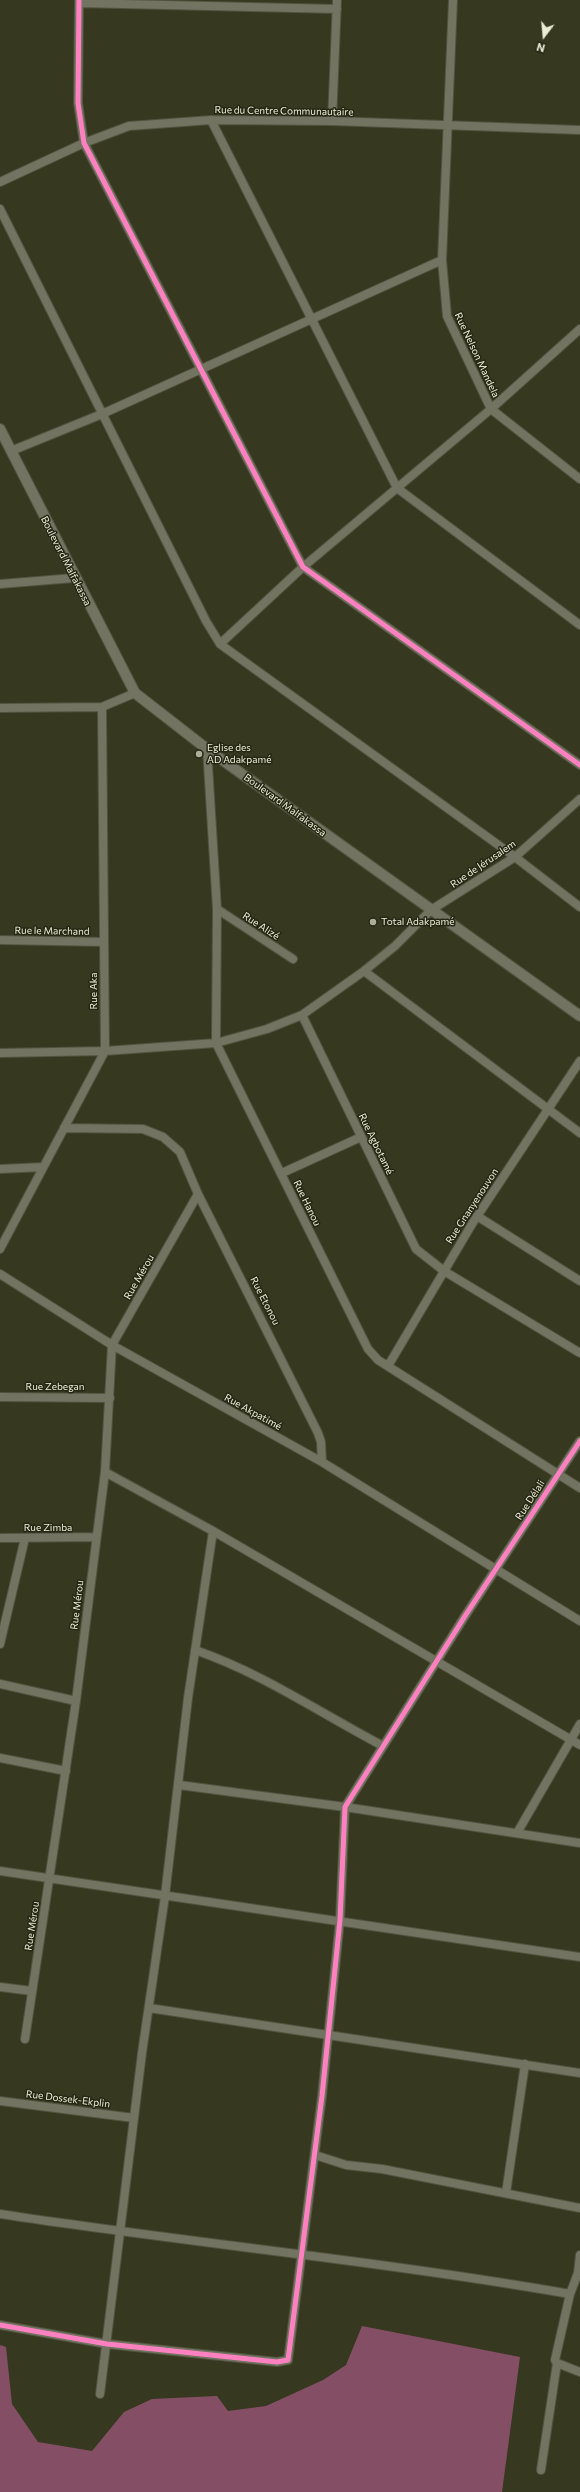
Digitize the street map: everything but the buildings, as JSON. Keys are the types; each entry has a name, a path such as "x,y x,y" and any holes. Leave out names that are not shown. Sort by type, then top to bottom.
{"street":[{"path":"332,121 337,0"},
{"name":"Rue Nelson Mandela","path":"452,0 449,124 442,260 447,316 491,409 580,479"},
{"path":"337,9 220,2 79,1 78,103 84,143 303,567 580,765"},
{"path":"211,120 397,488 580,625"},
{"name":"Rue du Centre Communautaire","path":"0,182 84,143 129,126 211,120 332,121 449,124 580,130"},
{"path":"0,209 206,621 220,644 515,857 580,907"},
{"path":"11,451 102,414 310,318 442,260"},
{"path":"220,644 303,567 491,409 580,329"},
{"name":"Boulevard Malfakassa","path":"0,430 74,578 135,693 207,749 580,1016"},
{"path":"0,584 74,578"},
{"path":"0,708 102,707 135,693"},
{"name":"Rue Aka","path":"0,1249 104,1051 102,707"},
{"path":"207,749 217,909 216,1043"},
{"name":"Rue de Jérusalem","path":"0,1053 104,1051 216,1043 267,1029 302,1015 364,971 431,910 515,857 580,799"},
{"name":"Rue Alizé","path":"217,909 294,959"},
{"name":"Rue le Marchand","path":"0,940 104,942"},
{"path":"364,971 580,1133"},
{"name":"Rue Agbotamé","path":"302,1015 416,1249 444,1271 580,1353"},
{"name":"Rue Hanou","path":"216,1043 282,1173 368,1349 388,1366 558,1475"},
{"name":"Rue Gnanyenouvon","path":"388,1366 477,1216 580,1061"},
{"name":"Rue Etonou","path":"64,1128 143,1129 163,1137 180,1152 198,1194 318,1433 322,1442 322,1462"},
{"path":"282,1173 361,1137"},
{"path":"0,1169 43,1167"},
{"name":"Rue Mérou","path":"25,2039 76,1702 105,1472 112,1344 198,1194"},
{"path":"477,1216 580,1281"},
{"name":"Rue Akpatimé","path":"0,1274 112,1344 322,1462 580,1621"},
{"name":"Rue Zebegan","path":"0,1397 110,1398"},
{"name":"Rue Délali","path":"345,1807 435,1663 580,1441"},
{"path":"105,1472 213,1532 435,1663 580,1745"},
{"path":"558,1475 580,1488"},
{"path":"100,2394 107,2344 112,2285 165,1896 169,1848 179,1785 195,1650 213,1532"},
{"name":"Rue Zimba","path":"0,1538 96,1538"},
{"path":"0,1644 25,1538"},
{"path":"195,1650 218,1658 285,1690 382,1746"},
{"path":"0,1684 76,1702"},
{"path":"517,1833 580,1724"},
{"path":"0,1758 66,1771"},
{"path":"179,1785 345,1807 580,1843"},
{"path":"0,2325 107,2344 286,2361 289,2358 329,2034 340,1920 345,1807"},
{"path":"0,1871 165,1896 340,1920 580,1957"},
{"path":"0,1986 32,1991"},
{"path":"149,2008 580,2073"},
{"path":"506,2193 525,2064"},
{"name":"Rue Dossek-Ekplin","path":"0,2101 134,2118"},
{"path":"315,2155 346,2165 382,2169 580,2208"},
{"path":"0,2214 120,2233 302,2255 570,2294"},
{"path":"541,2470 557,2363 555,2360 570,2294 579,2274 580,2255"},
{"path":"557,2363 580,2372"}],"shaded area":[{"path":"362,2326 520,2357 502,2492 0,2492 0,2345 6,2347 12,2404 38,2442 92,2451 124,2412 152,2399 217,2396 228,2411 266,2406 323,2380 346,2365"}],"cycle path":[{"path":"79,0 78,103 84,143 303,567 580,765"},
{"path":"0,2325 107,2344 277,2362 288,2360 322,2096 340,1920 345,1807 465,1616 580,1441"}],"place":[{"name":"Eglise des AD Adakpamé","path":"199,754"},
{"name":"Total Adakpamé","path":"373,922"}]}
